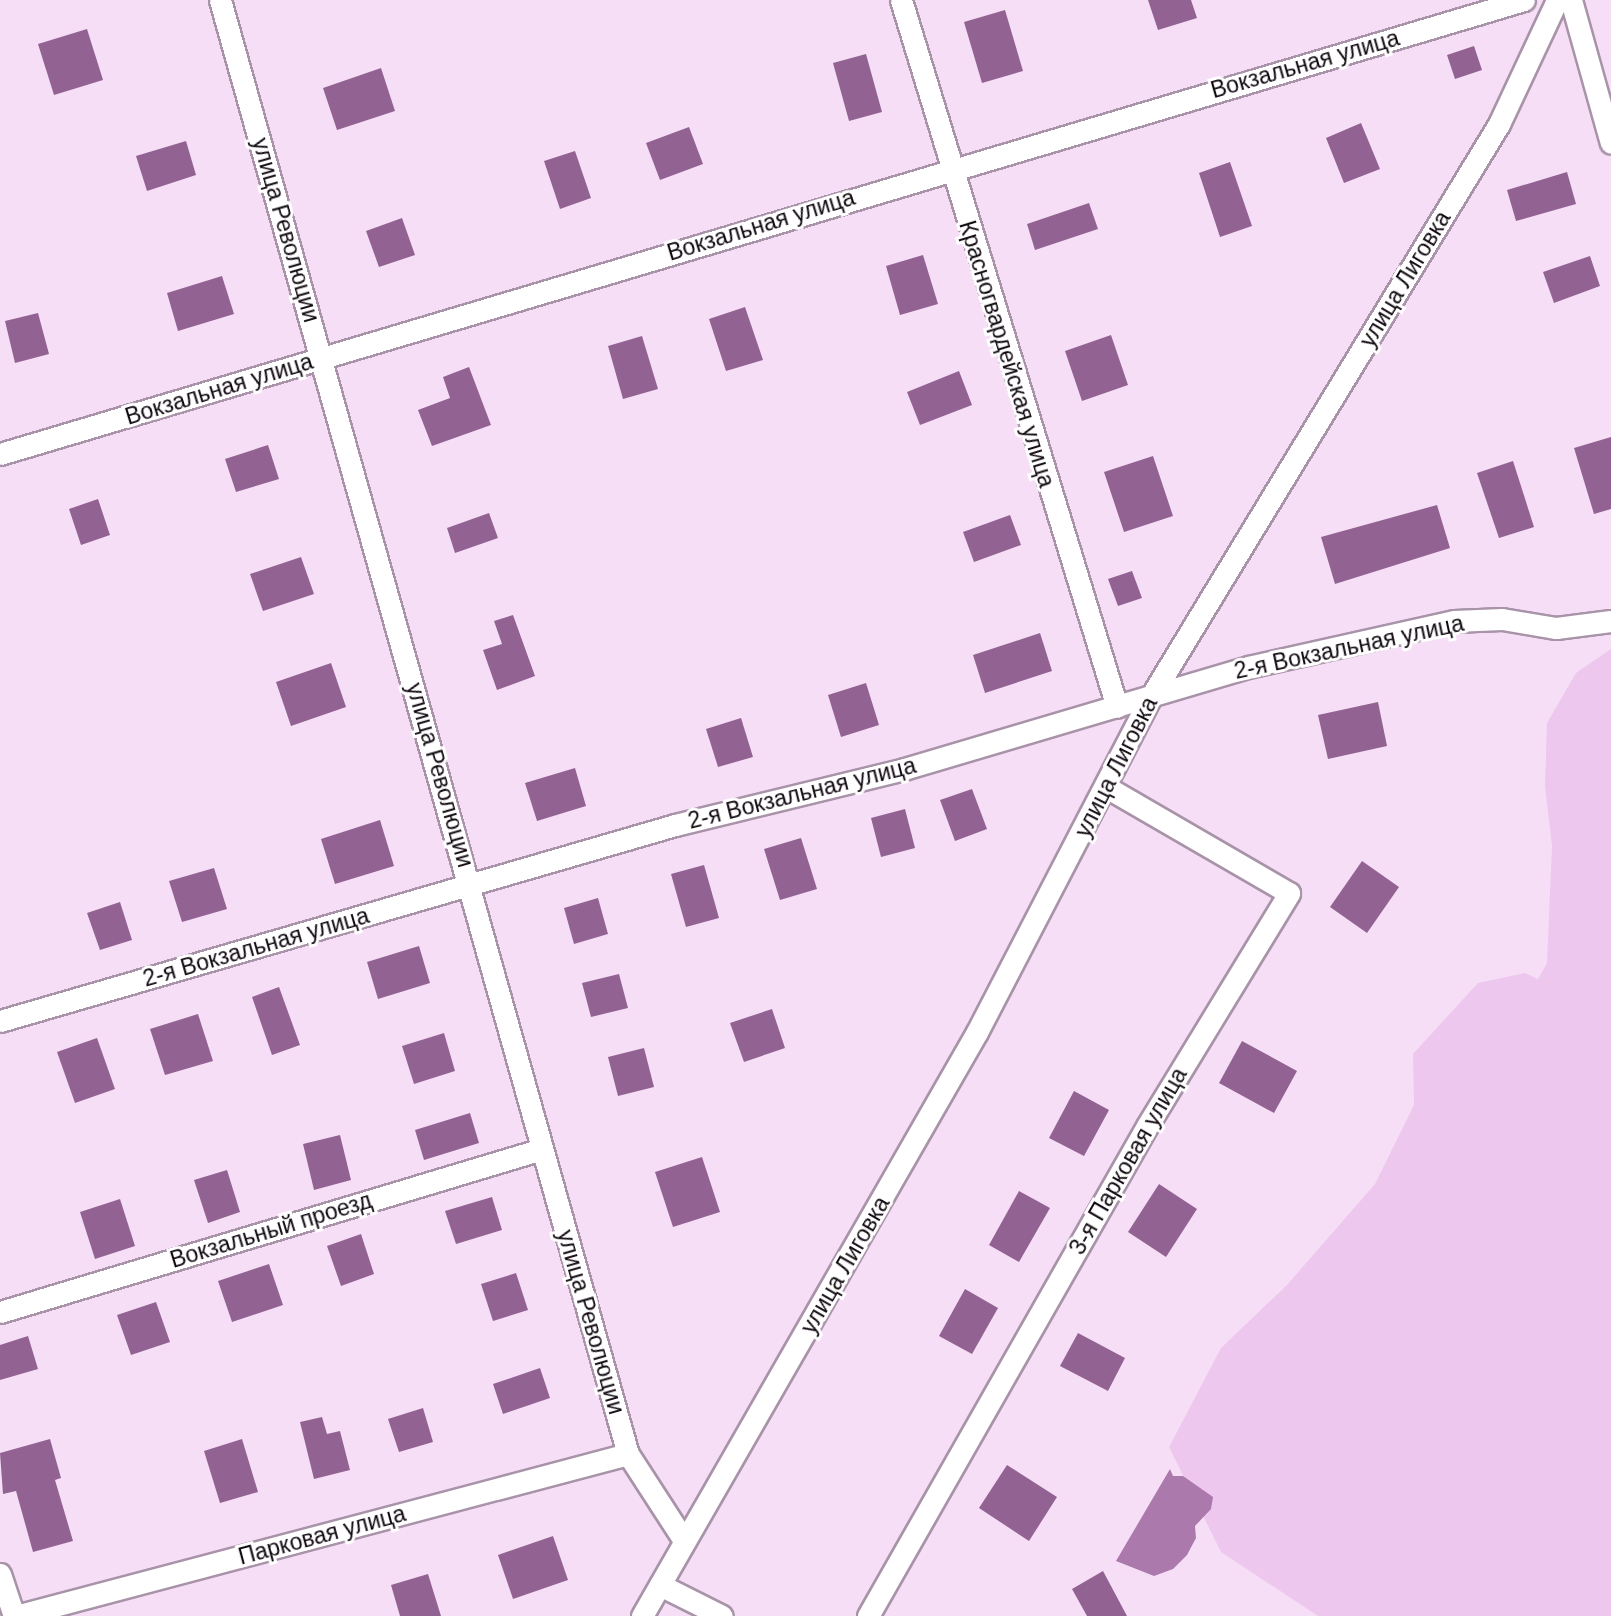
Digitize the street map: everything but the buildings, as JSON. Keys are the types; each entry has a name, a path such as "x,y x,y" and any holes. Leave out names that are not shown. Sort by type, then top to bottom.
{"street":[{"name":"улица Революции","path":"220,0 471,885 628,1454 683,1539"},
{"name":"Красногвардейская улица","path":"901,0 950,168 1117,707"},
{"name":"Вокзальная улица","path":"0,453 950,168 1524,0"},
{"name":"улица Лиговка","path":"642,1616 683,1539 977,1032 1150,698 1499,124 1557,0"},
{"path":"1571,0 1611,144"},
{"name":"2-я Вокзальная улица","path":"0,1021 471,885 1150,698 1248,667 1454,621 1502,620 1556,628 1611,621"},
{"name":"3-я Парковая улица","path":"868,1616 1147,1126 1289,893 1106,787"},
{"name":"Вокзальный проезд","path":"0,1312 542,1149"},
{"name":"Парковая улица","path":"15,1616 628,1454"},
{"path":"0,1574 15,1616"},
{"path":"660,1585 722,1616"}],"shaded area":[{"path":"1611,649 1611,1616 1318,1616 1221,1552 1169,1447 1221,1348 1287,1285 1375,1184 1414,1105 1413,1054 1478,983 1525,973 1538,979 1547,963 1552,846 1545,786 1547,723 1576,673"},
{"path":"1170,1469 1173,1476 1183,1476 1213,1497 1211,1509 1195,1526 1196,1538 1187,1555 1173,1569 1154,1576 1116,1561"}]}
